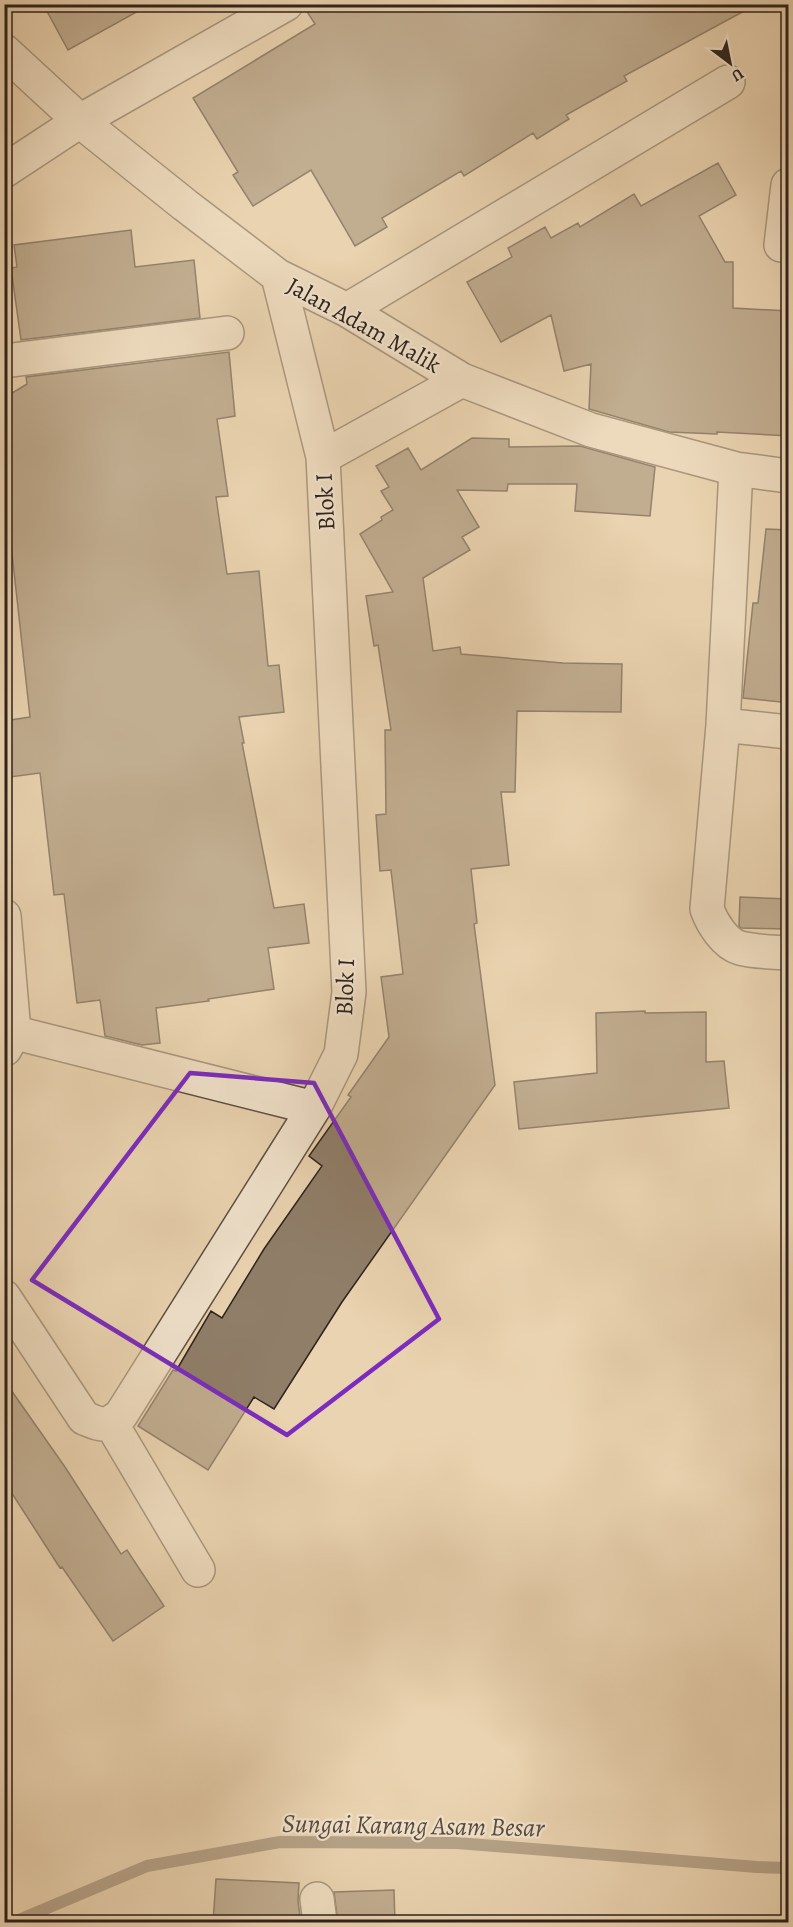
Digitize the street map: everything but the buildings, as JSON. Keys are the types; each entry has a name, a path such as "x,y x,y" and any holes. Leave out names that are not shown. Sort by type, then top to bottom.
{"street":[{"path":"4,171 80,121 285,4"},
{"name":"Jalan Adam Malik","path":"4,51 80,121 278,276 346,310 462,380 591,430 736,469 789,476"},
{"path":"346,310 728,82"},
{"path":"789,185 781,245 789,246"},
{"name":"Blok I","path":"98,1420 121,1415 314,1108 340,1054 349,992 323,457 278,276"},
{"path":"4,361 227,333"},
{"name":"Blok I","path":"323,457 462,380"},
{"path":"736,469 723,725 708,909 711,922 738,948 789,953"},
{"path":"723,725 789,732"},
{"path":"4,916 8,1038 314,1108"},
{"path":"4,1297 98,1420 198,1570"}],"highlighted area":[{"path":"190,1073 314,1083 439,1319 287,1435 32,1280"}],"waterway":[{"name":"Sungai Karang Asam Besar","path":"14,1922 147,1866 280,1842 457,1843 788,1868"}]}
